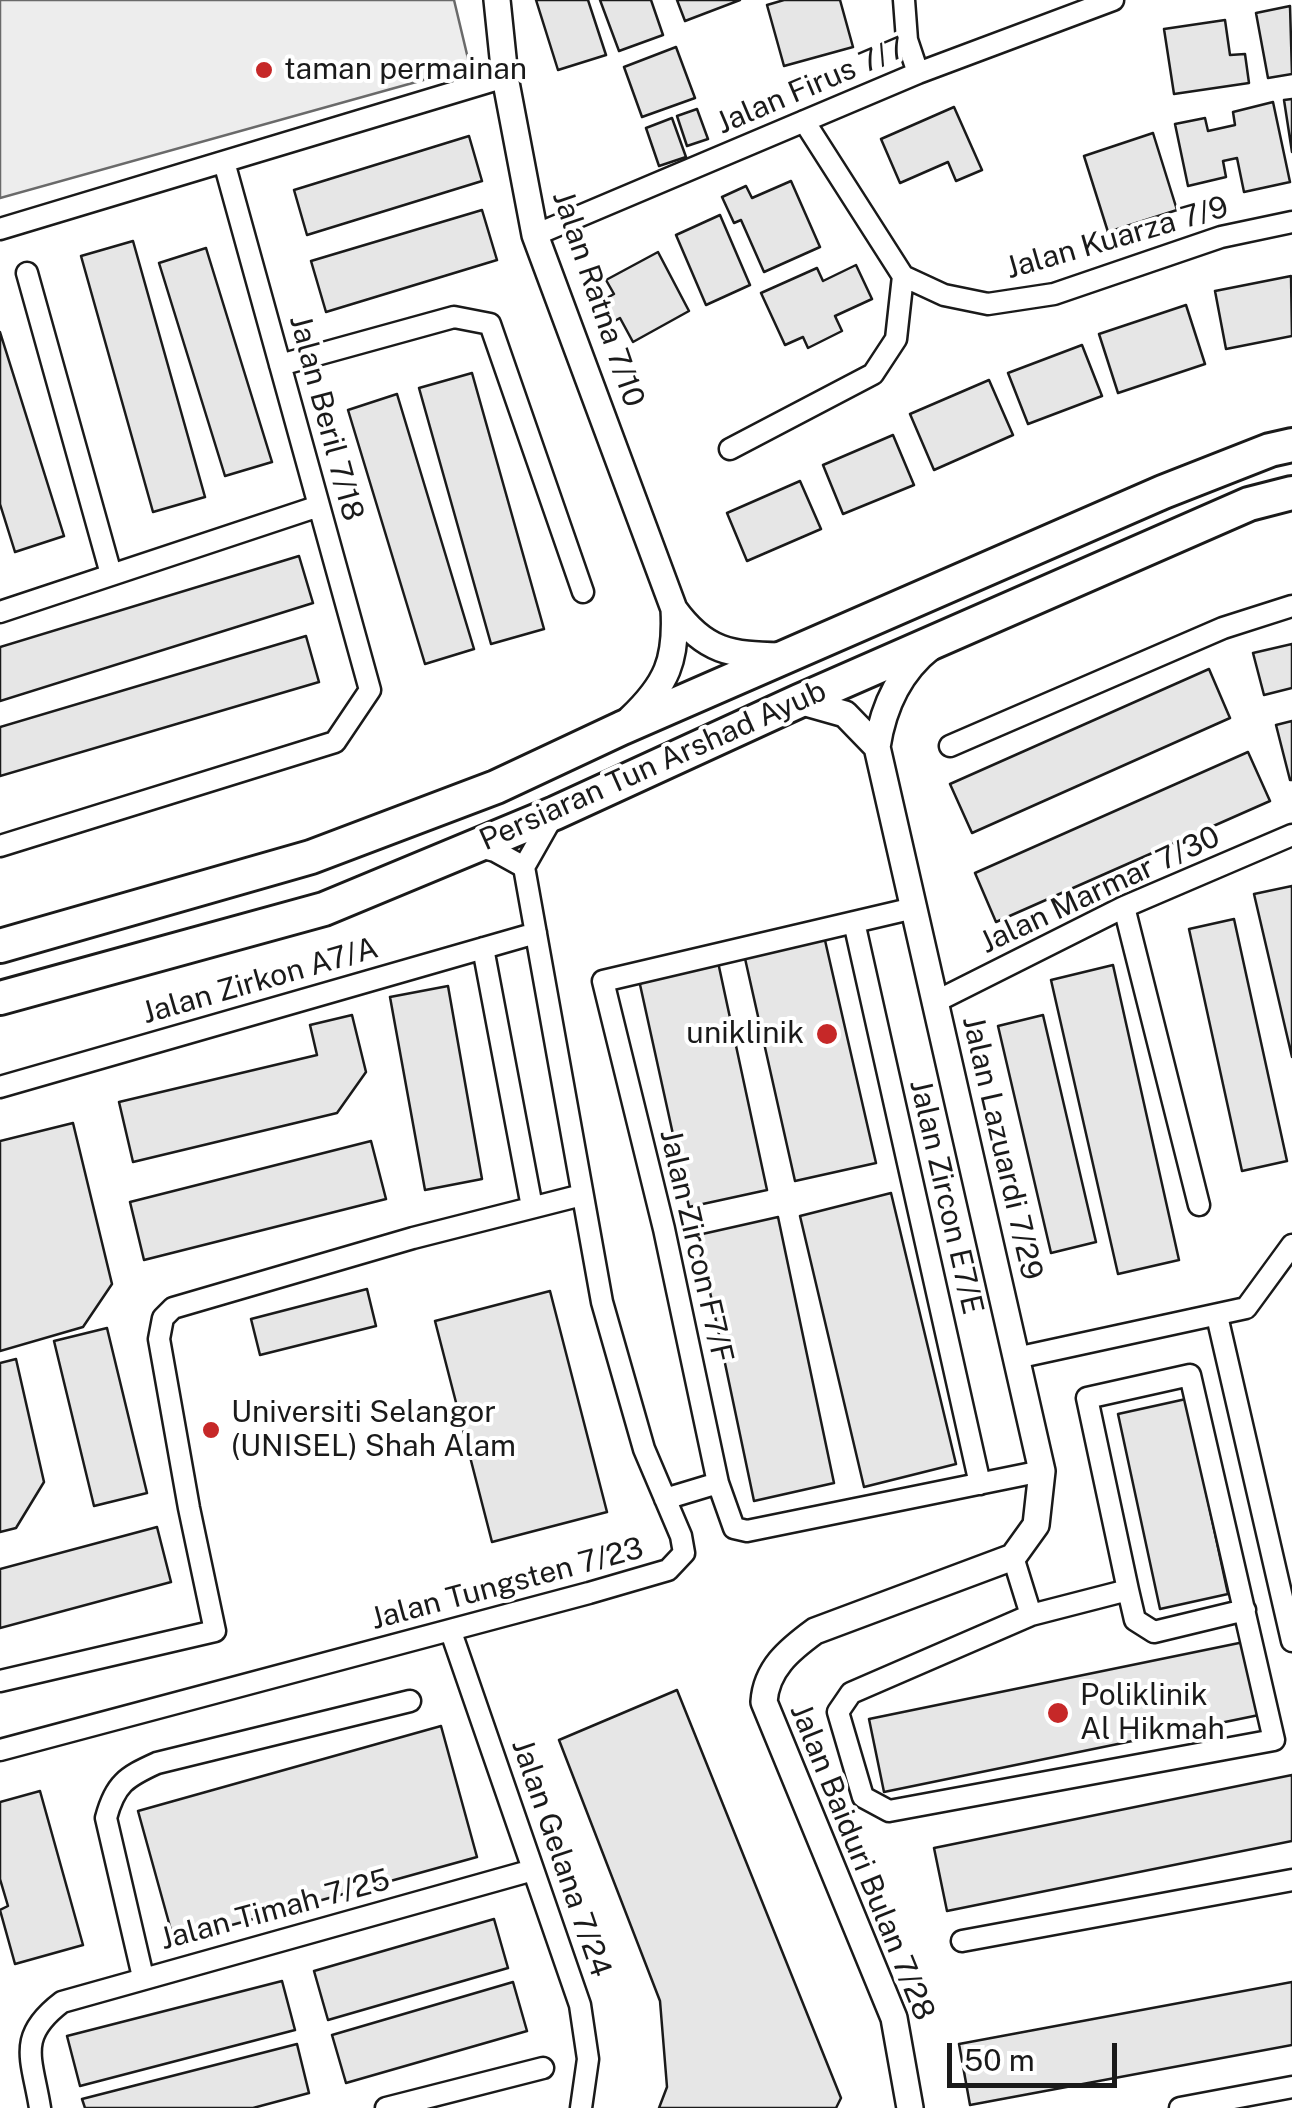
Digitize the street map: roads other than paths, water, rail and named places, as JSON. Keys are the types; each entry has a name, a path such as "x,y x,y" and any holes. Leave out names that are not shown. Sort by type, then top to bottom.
{"main road":[{"name":"Persiaran Tun Arshad Ayub","path":"0,946 311,857 496,786 1164,492 1292,445"},
{"name":"Persiaran Tun Arshad Ayub","path":"0,998 324,909 555,813 799,701 1249,504 1292,493"}],"street":[{"name":"Jalan Ratna 7/10","path":"497,0 505,77 535,234 674,609 686,626 715,648 743,655 786,656"},
{"path":"904,0 907,40 918,72"},
{"name":"Jalan Firus 7/7","path":"535,234 918,72 1113,0"},
{"path":"0,229 505,77"},
{"path":"730,449 873,374 896,339 903,276 804,121"},
{"name":"Jalan Beril 7/18","path":"0,846 335,742 370,690 224,162"},
{"name":"Jalan Kuarza 7/9","path":"903,276 944,296 988,304 1054,294 1221,237 1292,222"},
{"path":"27,273 111,574"},
{"path":"280,365 454,317 490,324 583,592"},
{"path":"0,612 318,506"},
{"path":"950,746 1222,628 1292,606"},
{"name":"Jalan Ratna 7/10","path":"622,728 660,687 676,641 674,609"},
{"path":"877,747 896,685 921,655 942,638"},
{"path":"799,701 845,714 877,747"},
{"name":"Jalan Lazuardi 7/29","path":"877,747 1042,1472 1036,1525 1013,1557"},
{"path":"476,846 512,858 524,867 555,813"},
{"name":"Jalan Marmar 7/30","path":"935,1002 1124,907 1292,835"},
{"name":"Jalan Tungsten 7/23","path":"0,1750 451,1632 668,1570 684,1553 623,1384 602,1302 524,867"},
{"path":"1124,907 1199,1205"},
{"name":"Jalan Zircon F7/F","path":"914,908 604,981 664,1229 718,1483 734,1528 747,1531 1042,1472"},
{"name":"Jalan Zircon E7/E","path":"854,922 980,1484"},
{"name":"Jalan Zirkon A7/A","path":"0,1087 536,933"},
{"path":"482,948 532,1207"},
{"path":"0,1680 215,1631 188,1508 159,1339 163,1318 174,1308 413,1238 582,1195"},
{"path":"1016,1358 1246,1308 1292,1244"},
{"path":"1216,1316 1292,1641"},
{"path":"1128,1590 1031,1615 851,1693 838,1712 863,1797 889,1812 1274,1740 1190,1375 1087,1398 1135,1620 1154,1632 1244,1610"},
{"path":"665,1499 718,1483"},
{"path":"1013,1557 1031,1615"},
{"name":"Jalan Baiduri Bulan 7/28","path":"910,2108 894,2018 764,1702 765,1688 771,1673 792,1648 814,1632 1013,1557"},
{"name":"Jalan Gelana 7/24","path":"451,1632 580,2005 588,2058 582,2108"},
{"path":"142,1977 106,1818 112,1794 130,1775 157,1763 410,1701"},
{"name":"Jalan Timah 7/25","path":"40,2108 30,2048 38,2020 62,2002 533,1870"},
{"path":"962,1942 1292,1880"},
{"path":"386,2108 542,2068"},
{"path":"1180,2108 1292,2087"}],"place":[{"name":"taman permainan","path":"264,70"},
{"name":"uniklinik","path":"827,1034"},
{"name":"Universiti Selangor (UNISEL) Shah Alam","path":"211,1430"},
{"name":"Poliklinik Al Hikmah","path":"1058,1713"}]}
